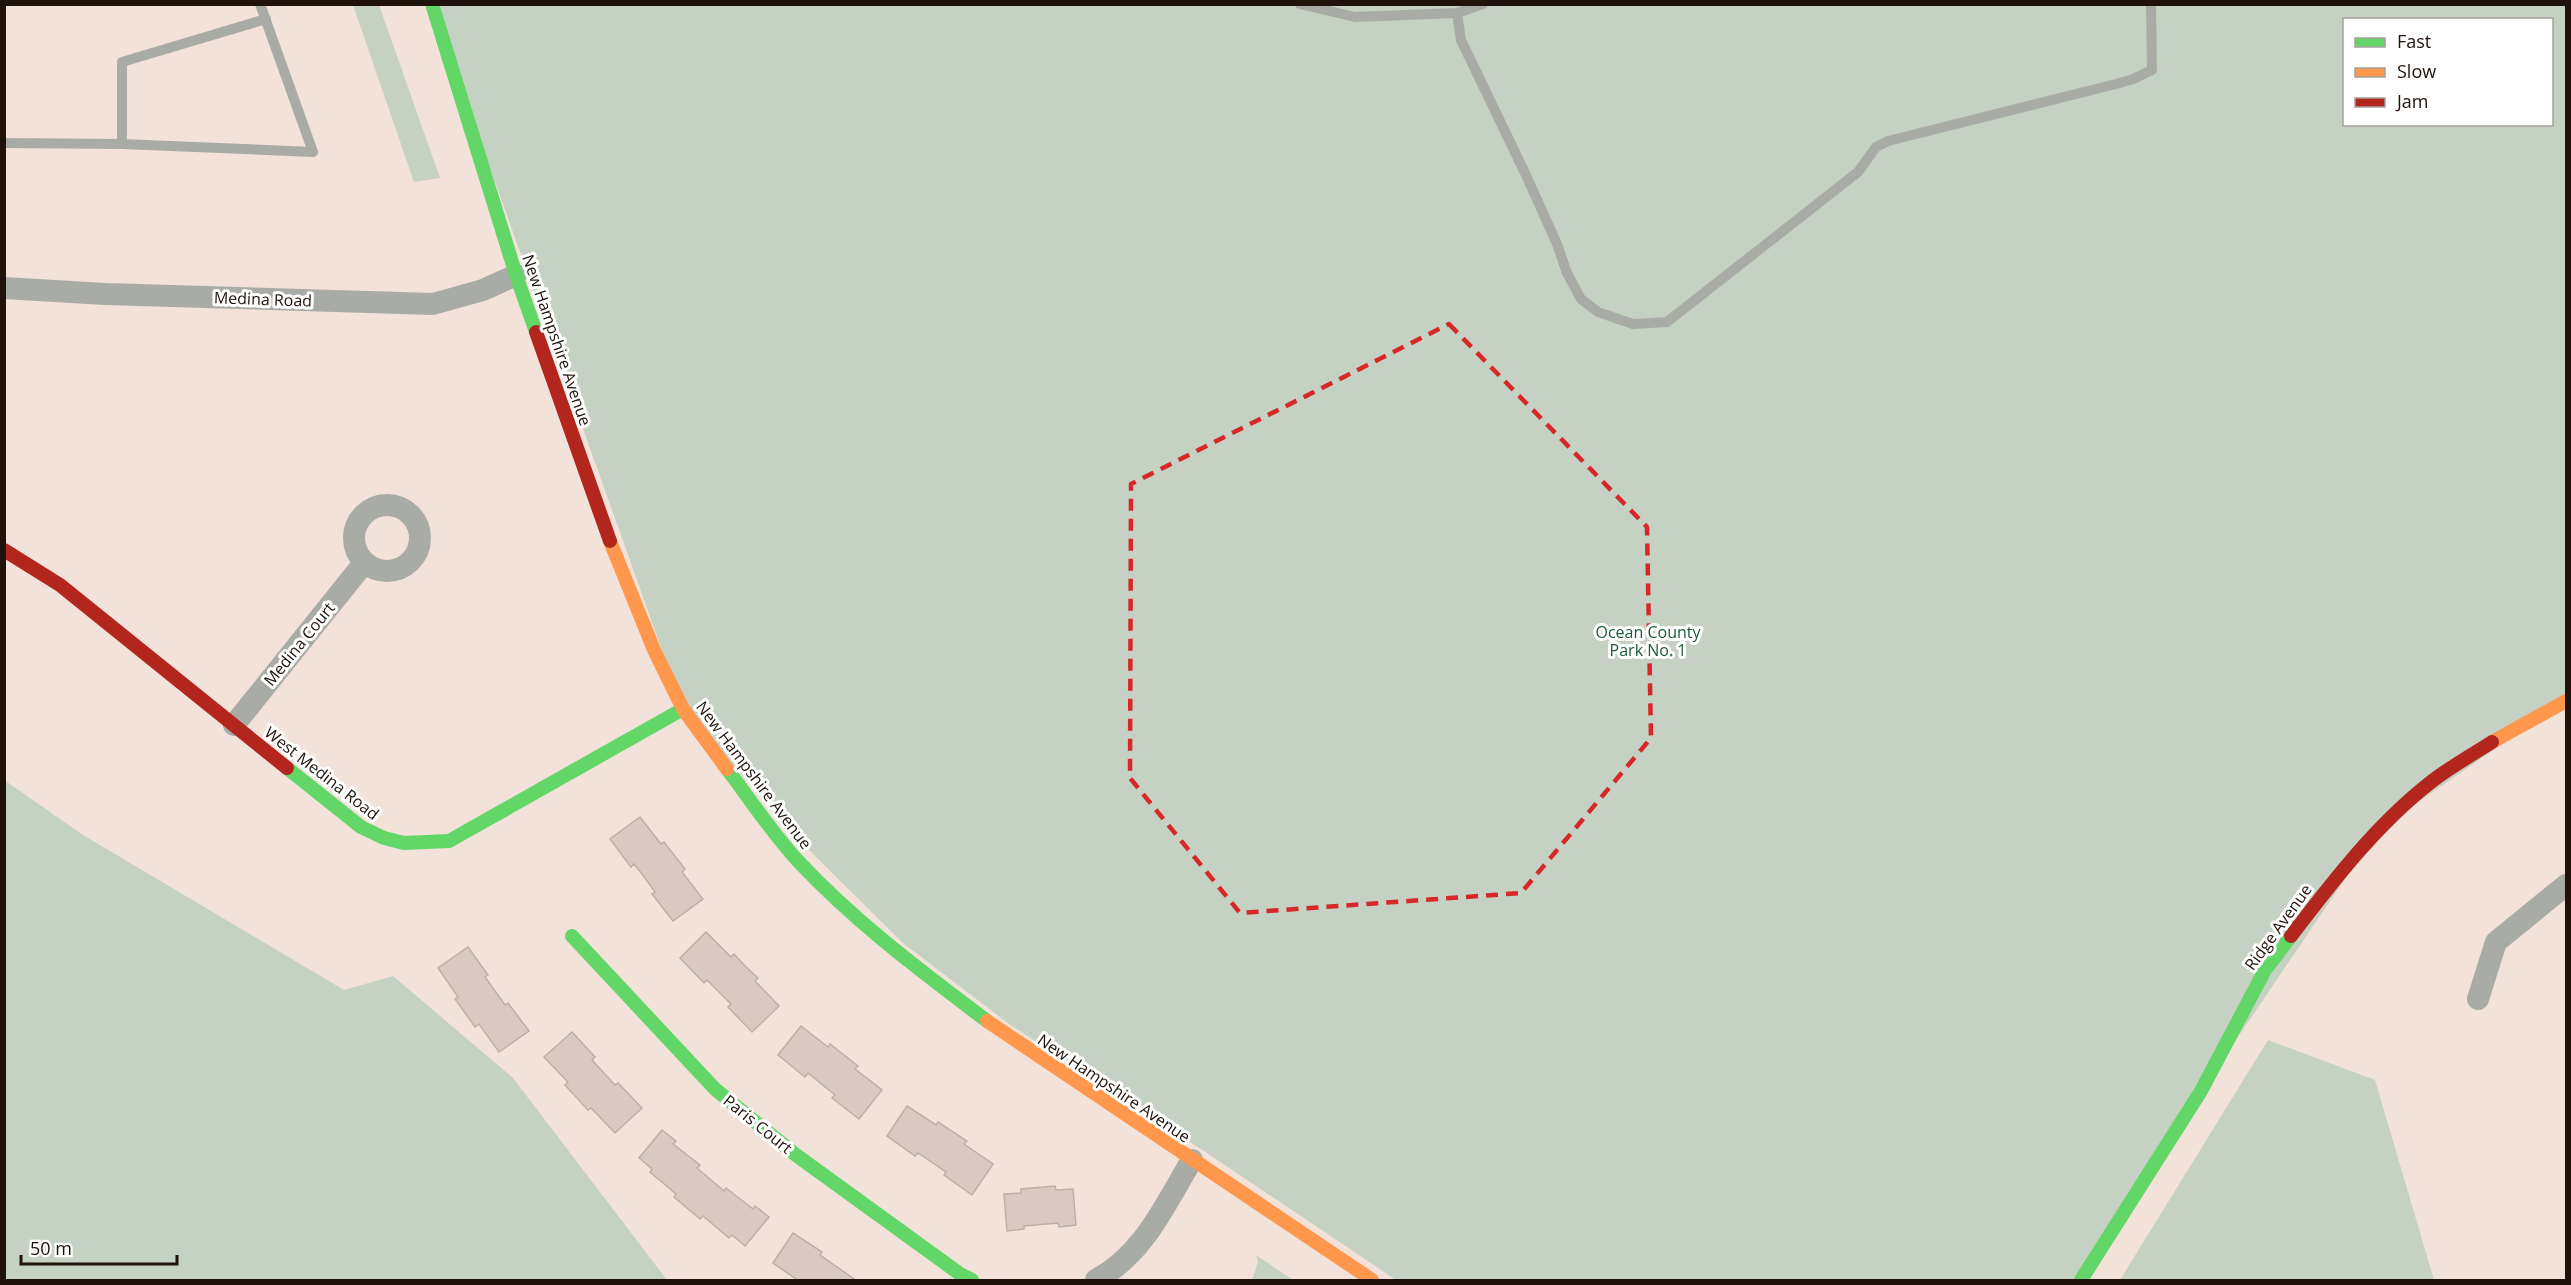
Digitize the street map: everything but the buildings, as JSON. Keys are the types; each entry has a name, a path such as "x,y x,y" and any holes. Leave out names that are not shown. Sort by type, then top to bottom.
{"street":[{"name":"New Hampshire Avenue","path":"432,4 516,274 618,565 654,650 683,709 796,859 843,907 895,952 1002,1032 1372,1281"},
{"name":"Medina Road","path":"4,288 105,294 433,304 483,290 516,274"},
{"name":"West Medina Road","path":"4,550 60,585 361,827 385,840 410,845 449,841 683,709"},
{"name":"Medina Court","path":"234,725 364,563"},
{"name":"Ridge Avenue","path":"2081,1281 2201,1091 2265,970 2330,884 2379,829 2431,782 2502,735 2565,704"},
{"path":"2478,999 2496,942 2566,885"},
{"name":"Paris Court","path":"572,936 715,1089 796,1155 972,1281"},
{"path":"1096,1281 1116,1269 1140,1246 1192,1160"}],"lane":[{"path":"4,143 122,144 313,152 260,4"},
{"path":"1300,4 1355,17 1457,13 1484,4"},
{"path":"1457,13 1461,40 1525,173 1557,244 1567,273 1581,299 1598,312 1633,324 1667,322 1858,172 1876,147 1888,141 2116,84 2152,70 2151,4"},
{"path":"122,144 122,62 266,19"}],"highlighted area":[{"path":"1449,324 1647,527 1651,738 1521,893 1240,913 1130,778 1131,484"}],"green space":[{"path":"353,5 379,5 440,178 414,182"},
{"name":"Ocean County Park No. 1","path":"432,5 2566,5 2566,700 2379,829 2073,1280 1396,1280 1009,1024 903,943 809,850 683,709"},
{"path":"4,780 83,835 344,990 393,976 513,1078 667,1280 5,1280"},
{"path":"2268,1040 2375,1080 2434,1280 2120,1280"},
{"path":"1256,1255 1293,1280 1252,1280 1258,1262"}],"traffic: fast":[{"path":"432,4 516,275 536,332"},
{"path":"287,768 361,827 384,838 404,843 449,841 683,709"},
{"path":"727,769 779,839 842,905 889,945 987,1021"},
{"path":"572,936 715,1089 796,1155 960,1274 972,1280"},
{"path":"2081,1280 2201,1091 2265,970 2291,936"}],"traffic: slow":[{"path":"610,541 654,650 683,709 727,769"},
{"path":"2492,742 2566,701"},
{"path":"987,1021 1372,1280"}],"traffic: jam":[{"path":"536,332 610,541"},
{"path":"4,550 60,585 287,768"},
{"path":"2291,936 2339,874 2392,816 2438,777 2492,742"}]}
